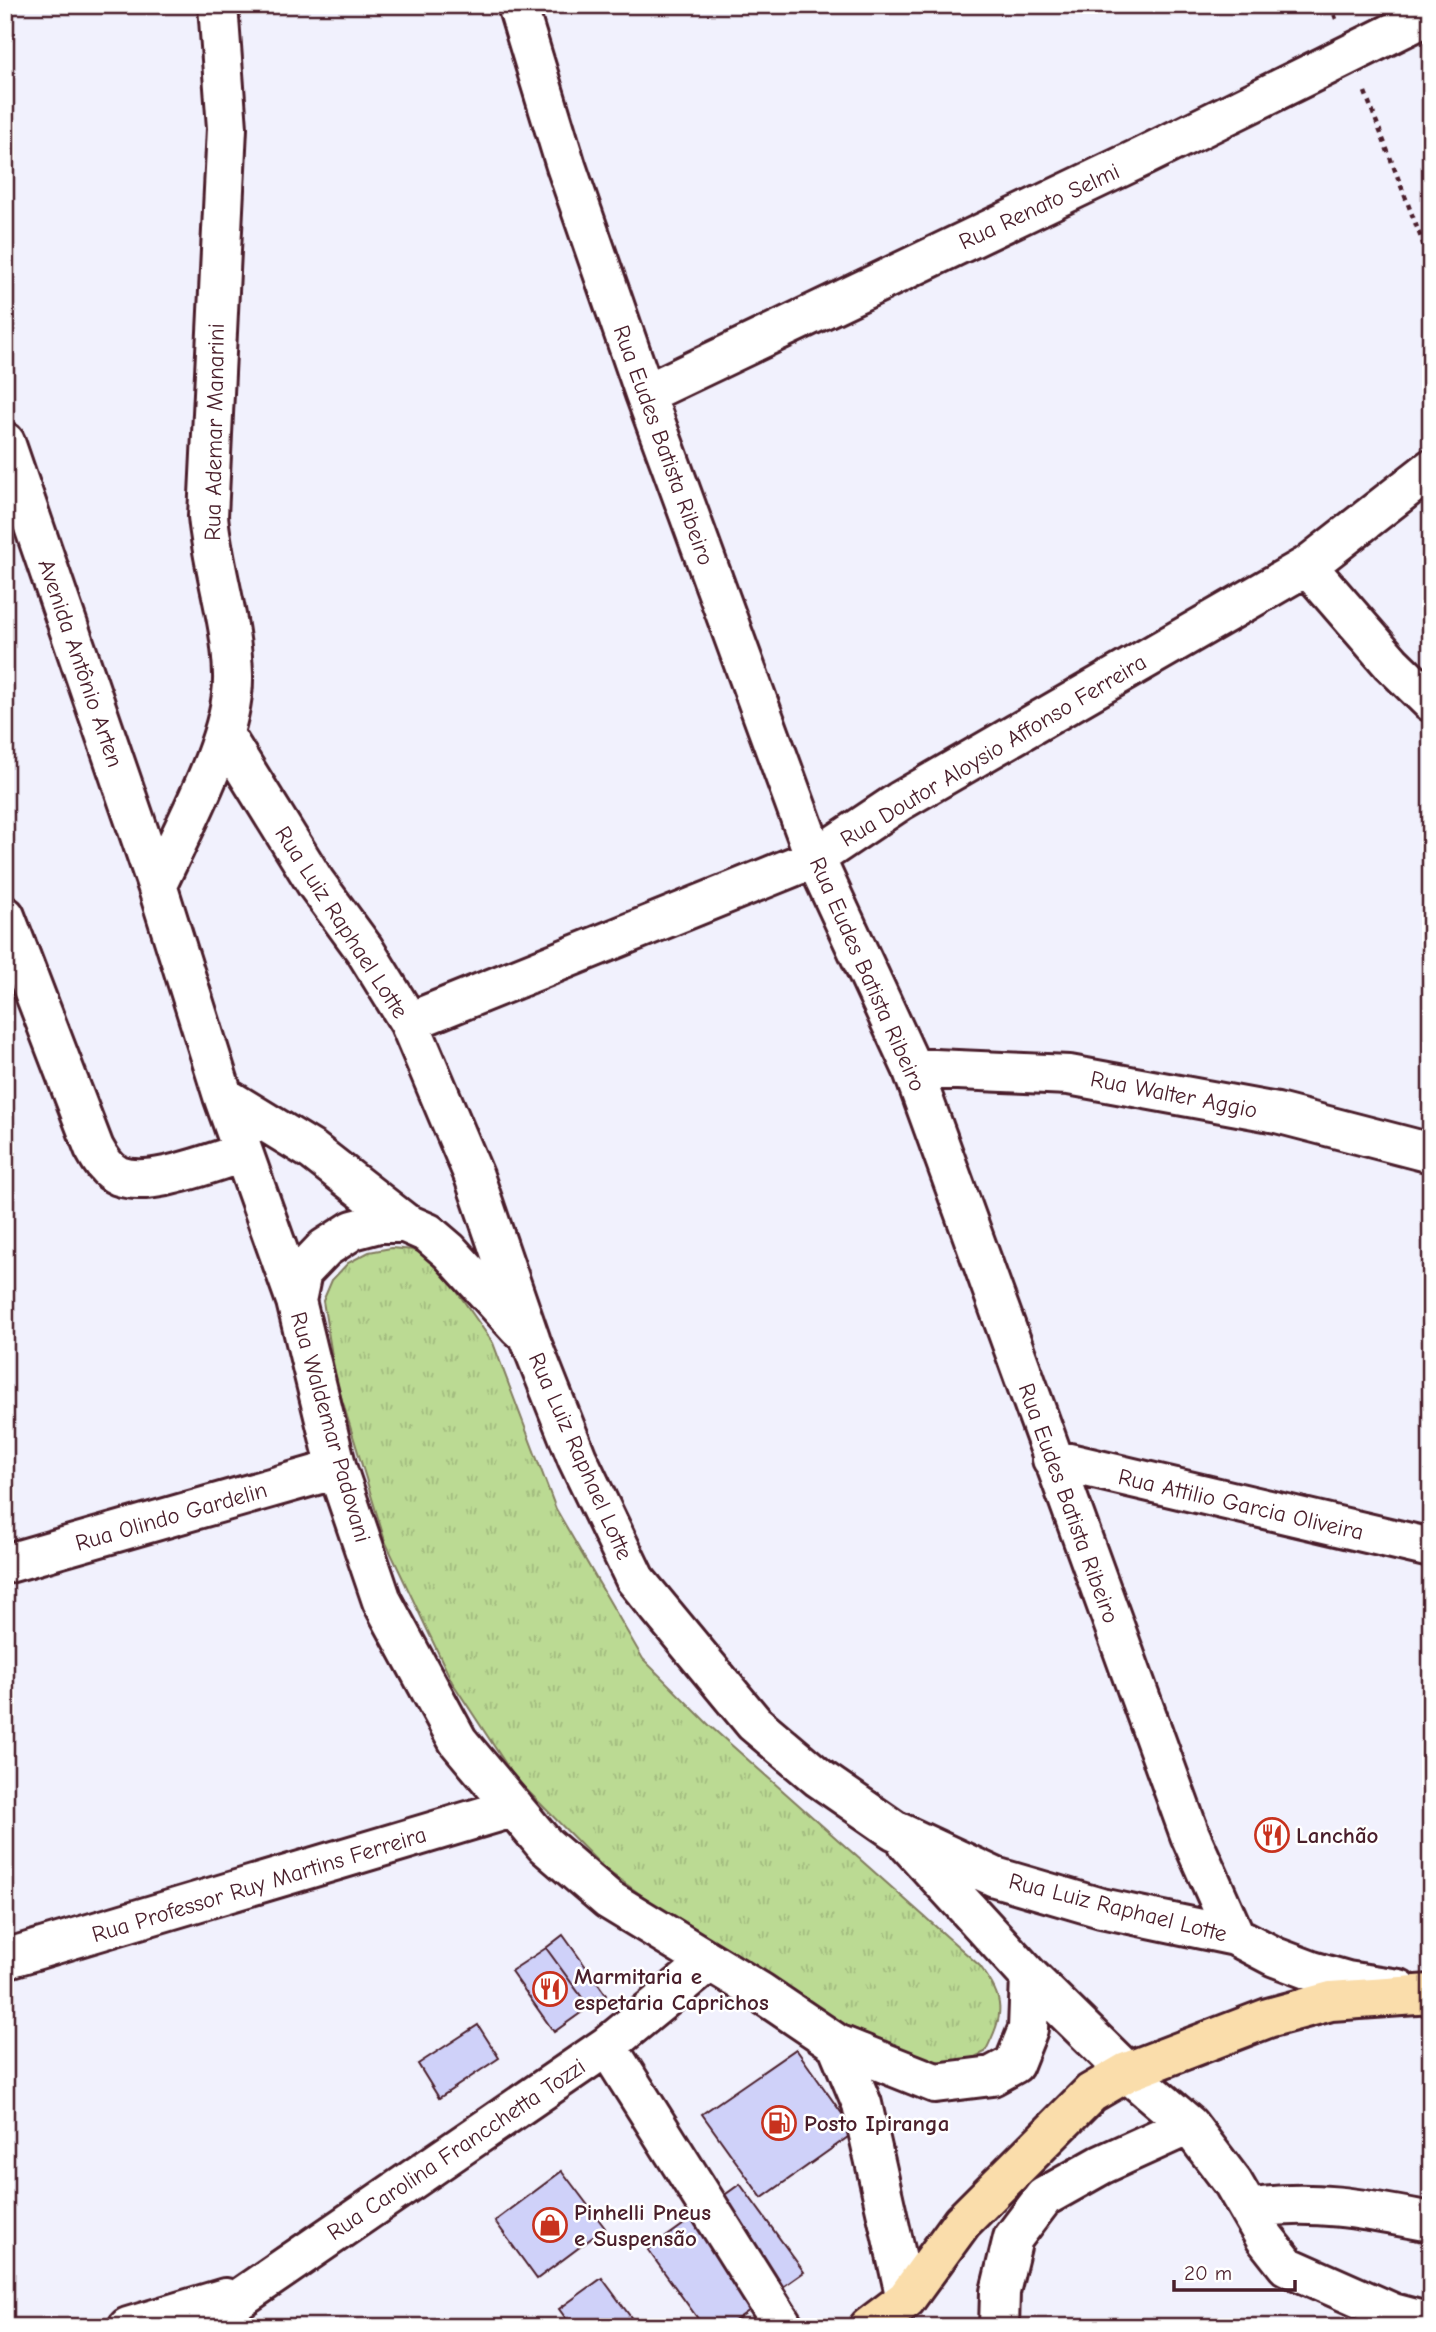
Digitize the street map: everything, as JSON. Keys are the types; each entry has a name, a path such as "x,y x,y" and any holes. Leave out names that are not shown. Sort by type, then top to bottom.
{"main road":[{"path":"869,2327 913,2313 962,2222 1070,2111 1091,2093 1126,2072 1268,2018 1331,2001 1431,1994"}],"street":[{"name":"Rua Eudes Batista Ribeiro","path":"517,5 566,166 645,394 815,858 912,1068 987,1268 1052,1459 1190,1835 1235,1936"},
{"name":"Rua Ademar Manarini","path":"157,885 224,735 233,678 231,643 212,558 208,516 227,128 226,10"},
{"name":"Rua Renato Selmi","path":"645,394 1431,14"},
{"name":"Avenida Antônio Arten","path":"5,442 157,885"},
{"name":"Rua Doutor Aloysio Affonso Ferreira","path":"409,1023 815,858 900,801 1307,566 1431,469"},
{"path":"1307,566 1391,663 1431,702"},
{"name":"Rua Luiz Raphael Lotte","path":"224,735 301,860 364,949 409,1023 474,1176 531,1342 577,1458 635,1579 754,1723 819,1777 894,1830 995,1877 1101,1908 1235,1936 1275,1957 1347,1981 1431,1994"},
{"name":"Rua Waldemar Padovani","path":"157,885 223,1096 296,1301 337,1469 382,1601 458,1741 545,1845 609,1900 708,1963 760,1992 837,2044 935,2083 992,2076 1014,2064 1028,2029 1030,1978"},
{"path":"5,916 94,1148 107,1167 117,1175 132,1180 168,1175 243,1153"},
{"name":"Rua Walter Aggio","path":"912,1068 1069,1075 1277,1114 1431,1153"},
{"path":"223,1096 313,1151 405,1223 428,1233 449,1251 531,1342"},
{"path":"449,1251 468,1210 474,1176"},
{"path":"296,1301 302,1272 325,1248 353,1230 379,1223 405,1223"},
{"name":"Rua Attilio Garcia Oliveira","path":"1052,1459 1431,1548"},
{"name":"Rua Olindo Gardelin","path":"5,1564 337,1469"},
{"name":"Rua Professor Ruy Martins Ferreira","path":"5,1959 512,1808"},
{"path":"894,1830 1030,1978 1126,2072 1189,2125 1250,2209 1265,2238 1287,2266 1393,2313 1431,2323"},
{"name":"Rua Carolina Francchetta Tozzi","path":"198,2327 607,2046 708,1963"},
{"path":"837,2044 862,2104 913,2313"},
{"path":"607,2046 784,2327"},
{"path":"999,2327 1000,2292 1013,2238 1044,2197 1101,2165 1189,2125"},
{"path":"1250,2209 1286,2203 1342,2205 1431,2222"},
{"path":"128,2327 244,2293"}],"path":[{"path":"1331,5 1431,264"}],"green space":[{"path":"391,1248 414,1250 435,1260 493,1343 556,1509 643,1659 710,1726 980,1966 994,1989 999,2008 996,2027 985,2052 960,2064 933,2065 877,2047 707,1942 605,1869 515,1778 452,1682 385,1541 336,1380 323,1301 332,1280 348,1263 369,1252"}],"building":[{"path":"563,1935 606,1995 589,2007 546,1948"},
{"name":"Marmitaria e espetaria Caprichos","path":"546,1948 589,2007 554,2032 511,1971"},
{"path":"478,2025 499,2058 439,2098 418,2064"},
{"name":"Posto Ipiranga","path":"796,2049 855,2132 762,2198 702,2114"},
{"name":"Pinhelli Pneus e Suspensão","path":"562,2171 605,2228 537,2279 495,2221"},
{"path":"740,2184 804,2272 726,2327 704,2327 648,2250"},
{"path":"602,2278 638,2327 572,2327 559,2309"}],"place":[{"name":"Lanchão","path":"1272,1835"},
{"name":"Marmitaria e espetaria Caprichos","path":"550,1989"},
{"name":"Posto Ipiranga","path":"779,2123"},
{"name":"Pinhelli Pneus e Suspensão","path":"550,2225"}]}
